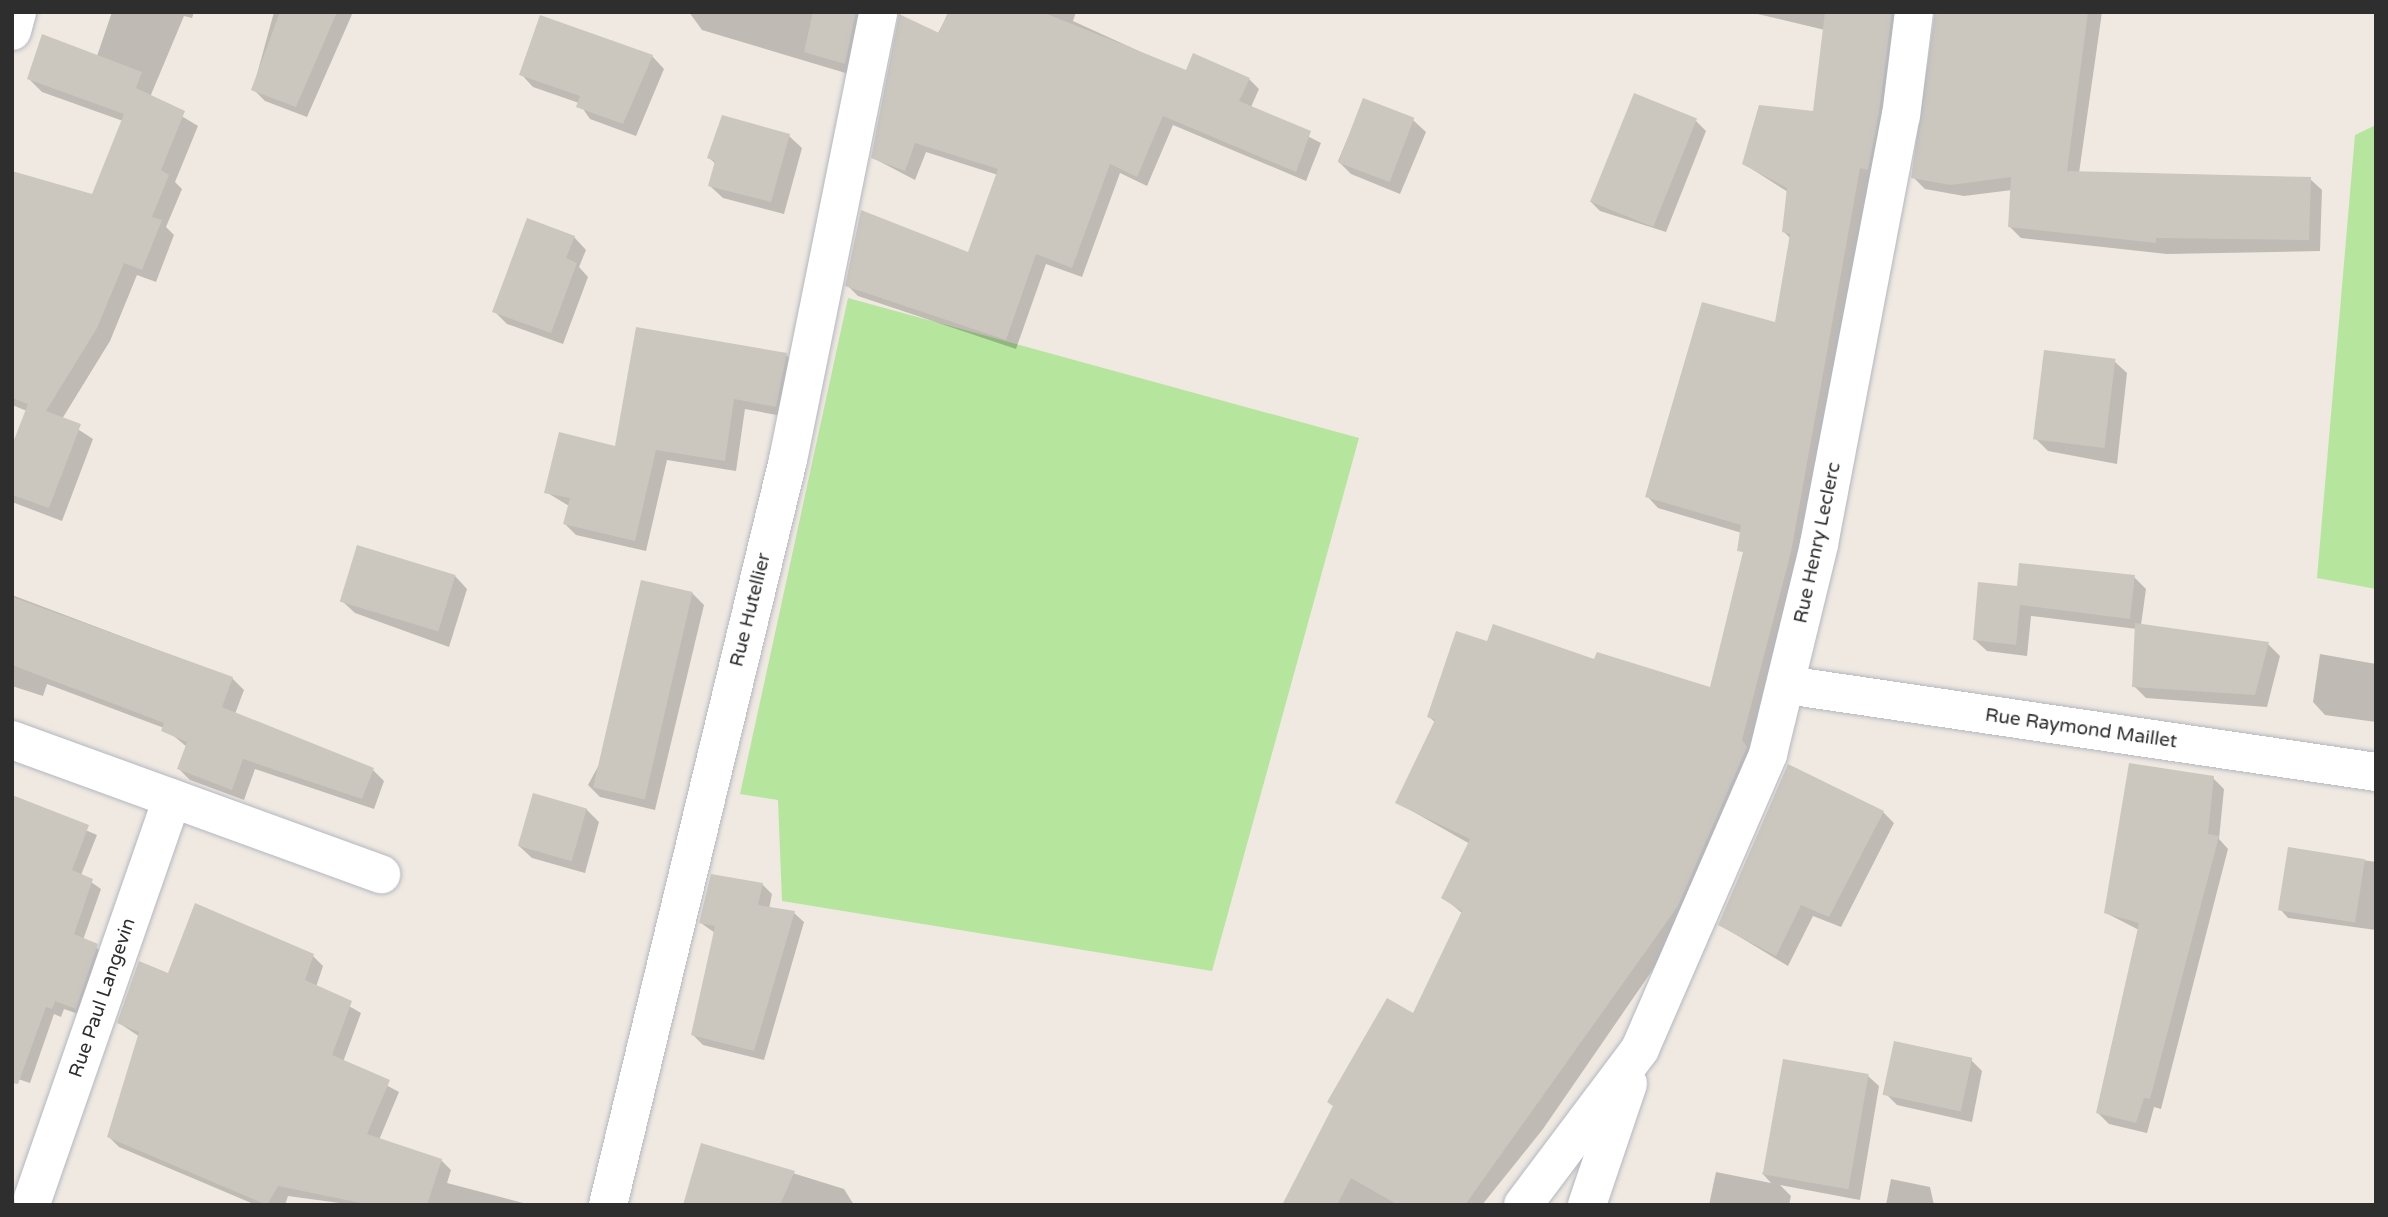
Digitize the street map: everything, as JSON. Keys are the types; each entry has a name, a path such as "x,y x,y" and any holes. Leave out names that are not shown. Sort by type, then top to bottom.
{"street":[{"path":"12,32 17,12"},
{"name":"Rue Hutellier","path":"608,1205 790,449 878,12"},
{"name":"Rue Henry Leclerc","path":"1587,1205 1640,1049 1742,823 1787,685 1901,116 1913,12"},
{"name":"Rue Raymond Maillet","path":"1787,685 2376,772"},
{"path":"12,740 381,874"},
{"name":"Rue Paul Langevin","path":"36,1198 172,798"},
{"name":"Rue Henry Leclerc","path":"1523,1205 1640,1049"}],"green space":[{"path":"2376,125 2376,589 2317,578 2355,135"},
{"path":"848,298 1359,438 1212,971 782,901 778,800 740,794"}],"building":[{"path":"280,12 337,12 296,107 251,90"},
{"path":"813,12 856,12 845,64 804,52"},
{"path":"948,12 1042,12 1186,70 1193,53 1250,78 1239,101 1311,131 1296,172 1163,116 1137,177 1110,164 1072,268 1036,254 1006,340 845,286 861,210 968,252 998,169 915,143 905,171 871,158 899,14 939,33"},
{"path":"1825,12 1892,12 1879,113 1868,170 1860,168 1791,552 1742,740 1747,747 1678,906 1465,1205 1398,1205 1351,1178 1337,1205 1282,1205 1333,1106 1327,1102 1387,998 1413,1013 1462,911 1441,898 1470,839 1395,803 1435,720 1427,717 1456,631 1487,641 1493,624 1594,659 1597,652 1710,687 1743,552 1737,551 1741,525 1645,497 1702,302 1775,322 1790,234 1782,232 1787,188 1742,164 1759,105 1813,111"},
{"path":"1935,12 2088,12 2067,171 2311,177 2309,240 2156,238 2156,243 2008,227 2011,177 1951,185 1911,178"},
{"path":"540,15 653,55 623,124 576,107 580,96 519,75"},
{"path":"42,34 142,72 136,88 185,111 161,170 169,175 152,217 162,220 142,270 124,263 97,328 46,411 81,424 49,508 12,495 12,445 28,404 12,398 12,171 92,194 124,114 27,79"},
{"path":"1634,93 1697,118 1653,227 1590,201"},
{"path":"1363,98 1414,118 1390,182 1338,162"},
{"path":"722,115 790,134 771,202 708,186 715,161 707,158"},
{"path":"527,218 575,236 566,258 577,263 551,333 492,312"},
{"path":"636,327 787,353 776,407 734,399 725,461 656,450 635,541 563,524 570,498 544,493 559,432 615,446"},
{"path":"2044,350 2115,359 2104,448 2033,439"},
{"path":"357,545 455,575 438,632 340,601"},
{"path":"2019,563 2135,575 2130,619 2020,605 2016,645 1973,640 1978,582 2017,586"},
{"path":"641,580 693,592 645,799 593,788"},
{"path":"12,597 233,677 222,707 374,768 362,799 243,759 232,790 177,769 187,742 161,731 164,723 12,665"},
{"path":"2135,623 2269,642 2255,695 2132,687"},
{"path":"2129,763 2214,776 2208,834 2219,836 2150,1099 2144,1098 2136,1123 2096,1113 2139,923 2104,913"},
{"path":"1788,764 1884,811 1829,917 1801,905 1776,956 1718,925"},
{"path":"533,793 587,808 572,861 518,846"},
{"path":"12,795 89,825 72,870 93,879 74,934 98,944 76,1009 55,1001 52,1009 46,1007 18,1084 12,1083"},
{"path":"2288,847 2365,859 2355,922 2278,910"},
{"path":"711,874 763,883 758,905 795,911 754,1051 691,1035 715,926 699,923"},
{"path":"195,903 314,954 305,980 352,1001 332,1055 390,1080 367,1134 442,1159 427,1205 371,1205 278,1186 267,1205 107,1137 139,1032 117,1023 139,961 168,973"},
{"path":"1894,1041 1972,1058 1961,1111 1883,1095"},
{"path":"1783,1059 1869,1074 1848,1189 1763,1174"},
{"path":"701,1143 795,1171 780,1205 683,1205"}]}
